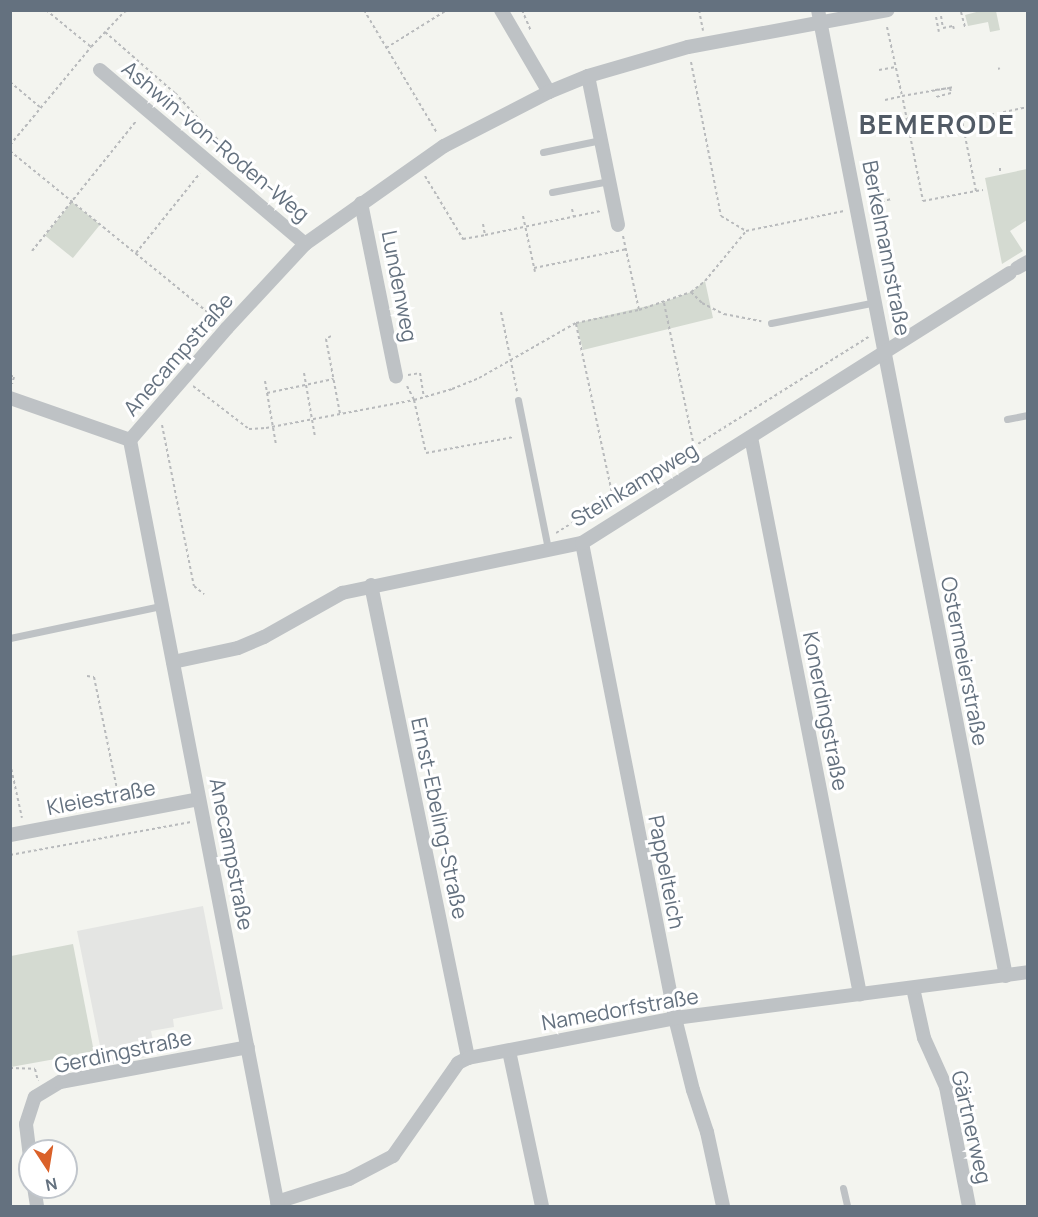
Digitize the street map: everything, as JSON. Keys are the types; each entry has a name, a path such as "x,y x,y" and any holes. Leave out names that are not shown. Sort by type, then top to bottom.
{"street":[{"path":"501,10 549,92"},
{"name":"Anecampstraße","path":"278,1204 173,662 160,606 130,440 227,328 305,244 444,146 549,92 588,76 688,47 820,16 888,10"},
{"name":"Berkelmannstraße","path":"820,16 886,353"},
{"name":"Ashwin-von-Roden-Weg","path":"100,70 305,244"},
{"path":"588,76 618,225"},
{"name":"Lundenweg","path":"361,203 396,377"},
{"name":"Steinkampweg","path":"173,662 238,648 264,637 342,593 547,544 582,543 886,353 1018,267"},
{"name":"Ostermeierstraße","path":"886,353 885,363 1006,976"},
{"path":"10,398 130,440"},
{"name":"Konerdingstraße","path":"751,437 861,994"},
{"name":"Pappelteich","path":"582,543 675,1018 693,1090 707,1132 723,1206"},
{"name":"Ernst-Ebeling-Straße","path":"371,585 468,1058"},
{"name":"Kleiestraße","path":"10,835 199,799"},
{"name":"Namedorfstraße","path":"468,1058 675,1018 1028,972"},
{"name":"Gärtnerweg","path":"913,988 924,1038 946,1087 969,1206"},
{"name":"Gerdingstraße","path":"28,1139 26,1124 35,1096 60,1082 248,1047"},
{"path":"509,1051 542,1206"},
{"path":"278,1204 349,1179 393,1156 458,1063 468,1058"}],"lane":[{"path":"543,152 601,140"},
{"path":"552,192 609,181"},
{"path":"771,323 876,302"},
{"path":"518,400 547,544"},
{"path":"1007,419 1028,415"},
{"path":"10,638 160,606"},
{"path":"843,1188 847,1206"}],"path":[{"path":"46,10 91,47"},
{"path":"10,145 91,47 123,11 129,10"},
{"path":"364,10 444,146"},
{"path":"386,48 447,10"},
{"path":"699,10 705,44"},
{"path":"962,12 965,27"},
{"path":"941,16 943,28 953,26 954,29"},
{"path":"936,17 939,32"},
{"path":"887,27 923,203 983,189"},
{"path":"105,32 175,93 264,190"},
{"path":"688,47 721,216 746,231"},
{"path":"879,70 896,67"},
{"path":"10,82 40,107"},
{"path":"885,100 954,87"},
{"path":"934,90 950,88 951,93 936,97"},
{"path":"976,191 962,121 1028,107"},
{"path":"32,251 147,109"},
{"path":"10,151 227,328"},
{"path":"135,253 209,161"},
{"path":"418,164 463,239 615,208"},
{"path":"183,379 249,429 274,427 414,400 479,378 576,323 639,310 691,292 705,281 746,231 891,199"},
{"path":"572,209 574,217"},
{"path":"523,216 535,272"},
{"path":"483,224 485,235"},
{"path":"618,225 627,249 639,310"},
{"path":"534,268 627,249"},
{"path":"691,292 702,303 724,314 771,323"},
{"path":"664,302 694,447"},
{"path":"501,312 518,400"},
{"path":"576,323 613,498"},
{"path":"547,544 613,498 882,329"},
{"path":"331,336 326,339 340,414"},
{"path":"304,373 315,437"},
{"path":"396,377 420,373 424,397"},
{"path":"10,375 14,377 10,387"},
{"path":"267,393 333,380"},
{"path":"265,381 276,445"},
{"path":"414,400 426,453 525,435"},
{"path":"158,407 194,586 204,594"},
{"path":"87,676 94,677 122,814"},
{"path":"10,763 25,833"},
{"path":"10,855 203,819"},
{"path":"10,1068 34,1069 41,1093"}],"shaded area":[{"path":"984,10 996,11 1000,30 990,32 988,22 968,26 965,15"},
{"path":"1027,169 1027,220 1010,231 1023,251 1002,264 985,178"},
{"path":"72,202 100,225 73,258 45,235"},
{"path":"705,281 713,318 583,350 576,323 664,302 691,292"},
{"path":"203,906 223,1009 173,1019 174,1027 151,1031 156,1055 104,1066 77,931"},
{"path":"73,944 94,1052 11,1067 11,956"}],"district":[{"name":"BEMERODE","path":"937,124"}]}
